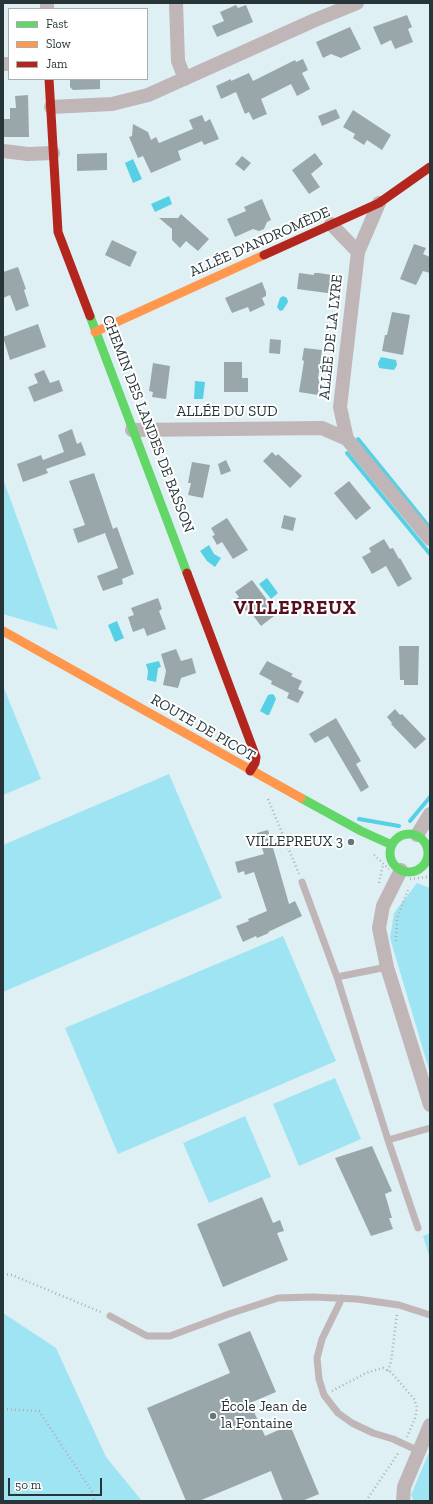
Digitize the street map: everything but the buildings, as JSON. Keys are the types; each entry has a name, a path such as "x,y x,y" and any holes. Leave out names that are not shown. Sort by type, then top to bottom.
{"street":[{"path":"176,3 178,61 186,79"},
{"path":"50,106 112,104 148,95 315,20 357,3"},
{"name":"CHEMIN DES LANDES DE BASSON","path":"49,80 58,232 256,757 255,763 250,771"},
{"path":"3,150 28,154 53,153"},
{"name":"ALLÉE D'ANDROMÈDE","path":"95,332 379,203 430,167"},
{"name":"ALLÉE DE LA LYRE","path":"379,203 358,252 340,407 347,439 430,538"},
{"path":"331,224 358,252"},
{"path":"322,428 340,407"},
{"name":"ALLÉE DU SUD","path":"132,430 322,428 347,439"},
{"name":"ROUTE DE PICOT","path":"3,631 250,771 361,831 392,845"},
{"path":"418,835 430,814"},
{"path":"406,834 418,835 426,844 428,850 428,862 413,872 401,870 392,862 390,856 392,845 395,840 406,834"},
{"path":"401,870 383,906 379,928 387,967 430,1105"},
{"path":"403,1501 404,1487 430,1425"}],"lane":[{"path":"302,882 337,977 388,1140 418,1228"},
{"path":"337,977 387,967"},
{"path":"388,1140 430,1128"},
{"path":"110,1316 147,1336 170,1336 278,1298 342,1298 399,1305 430,1315"},
{"path":"342,1298 322,1339 317,1358 319,1379 324,1395 338,1413 352,1423 419,1451"}],"path":[{"path":"265,792 302,882"},
{"path":"394,947 397,920 412,879 426,877 430,878"},
{"path":"3,1274 12,1275 110,1316"},
{"path":"388,1371 391,1362 399,1305"},
{"path":"324,1395 366,1374 383,1368 388,1371 414,1399 417,1408 415,1418 404,1444 366,1501"},
{"path":"3,1409 39,1411 93,1493 94,1501"}],"shaded area":[{"path":"133,159 142,179 133,183 125,163"},
{"path":"169,196 172,204 155,212 151,204"},
{"path":"283,296 287,298 288,302 283,310 280,311 277,307 280,298"},
{"path":"381,357 396,360 397,365 394,370 379,368 378,363"},
{"path":"195,381 205,382 203,399 194,399"},
{"path":"3,479 58,630 3,614"},
{"path":"209,545 214,554 221,558 215,567 207,561 200,551"},
{"path":"267,578 278,593 271,599 259,584"},
{"path":"117,621 124,638 115,642 108,625"},
{"path":"159,661 161,667 158,668 156,682 147,680 148,671 146,664"},
{"path":"3,686 41,779 3,795"},
{"path":"272,694 276,699 269,715 267,715 260,711 268,695"},
{"path":"169,774 222,898 3,992 3,845"},
{"path":"417,883 430,888 430,1073 390,938 394,913"},
{"path":"283,936 336,1061 118,1154 65,1028"},
{"path":"335,1078 361,1139 299,1166 273,1104"},
{"path":"245,1116 271,1177 209,1203 183,1143"},
{"path":"430,1233 430,1259 423,1236"},
{"path":"3,1313 56,1348 106,1457 142,1501 3,1501"},
{"path":"430,1450 430,1501 414,1501 411,1495"}],"waterway":[{"path":"358,439 430,528"},
{"path":"347,453 430,554"},
{"path":"410,821 430,797"},
{"path":"359,819 399,826"}],"traffic: fast":[{"path":"90,316 187,573"},
{"path":"301,798 361,831 392,845"},
{"path":"405,834 413,834 423,839 427,846 428,853 427,860 423,867 413,872 405,872 395,867 393,864 390,857 390,849 395,839 398,837 405,834"}],"traffic: slow":[{"path":"95,332 264,255"},
{"path":"3,631 301,798"}],"traffic: jam":[{"path":"49,80 58,232 90,316"},
{"path":"264,255 379,203 430,167"},
{"path":"187,573 256,757 255,763 250,771"}],"place":[{"name":"VILLEPREUX 3","path":"351,842"},
{"name":"École Jean de la Fontaine","path":"213,1416"}],"district":[{"name":"VILLEPREUX","path":"295,609"}]}
